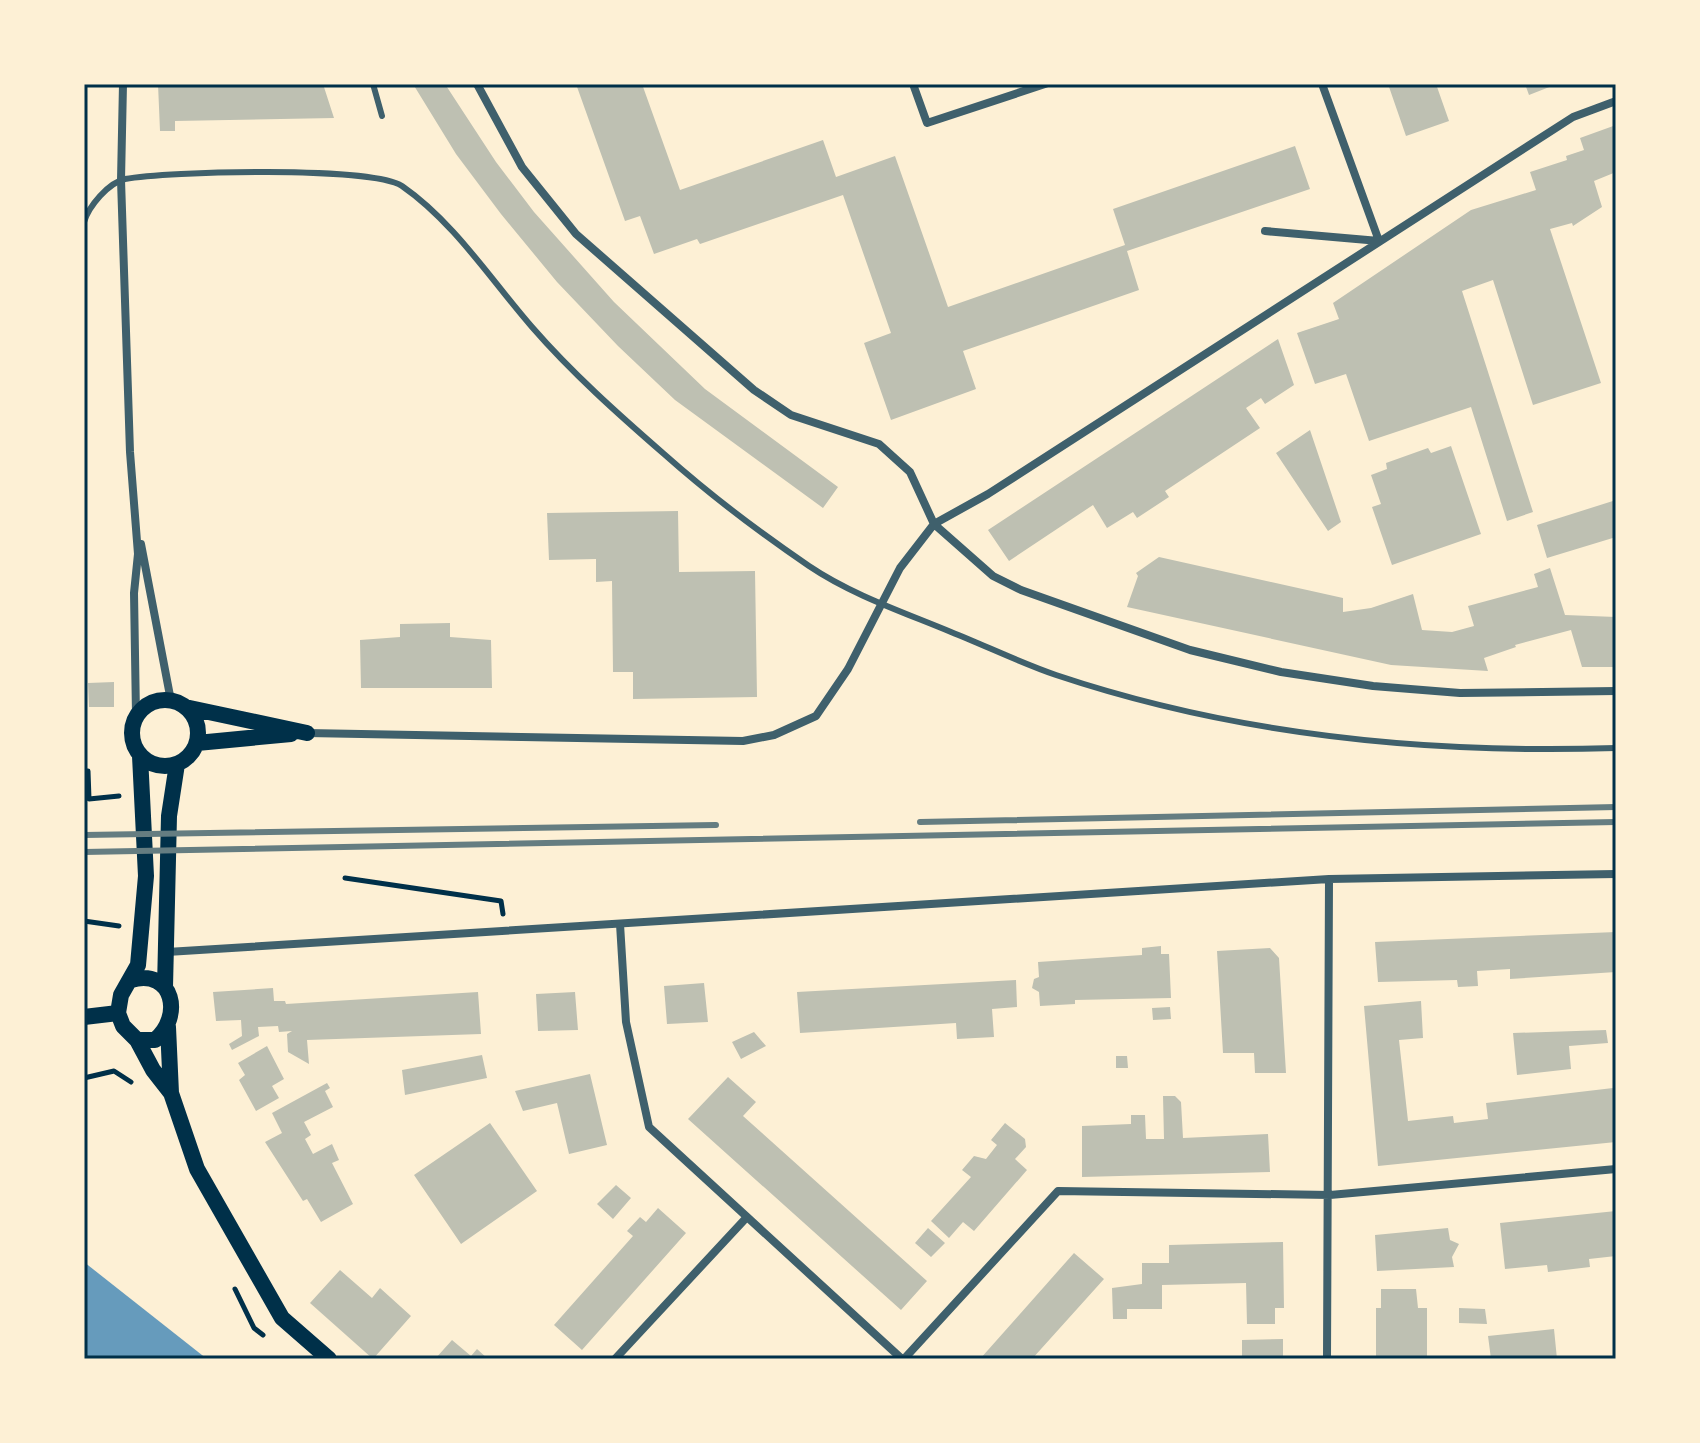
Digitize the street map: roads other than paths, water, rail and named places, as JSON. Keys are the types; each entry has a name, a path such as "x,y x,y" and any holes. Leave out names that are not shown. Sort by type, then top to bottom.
{"main road":[{"path":"171,1093 153,1070 137,1040 123,1026 118,1013 121,995 138,965 146,876 140,756 131,736 136,715 152,702 178,704 307,733"},
{"path":"140,756 157,766 177,764 189,756 197,743 197,724 178,704"},
{"path":"197,743 307,733"},
{"path":"177,764 169,816 165,987 171,1011 168,1027 171,1093 197,1169 282,1318 329,1359"},
{"path":"131,980 145,976 158,979 165,987"},
{"path":"84,1017 118,1013"},
{"path":"137,1040 155,1040 168,1027"}],"street":[{"path":"123,84 121,180 133,511 138,554 134,593 136,715"},
{"path":"477,84 522,167 576,234 754,390 791,415 879,444 910,472 934,524 993,576 1021,590 1205,654 1281,672 1373,686 1460,693 1616,691"},
{"path":"913,84 927,123 1045,84"},
{"path":"1322,84 1379,241"},
{"path":"307,733 743,741 774,735 816,716 848,669 900,568 934,524 988,494 1573,117 1616,101"},
{"path":"1265,231 1379,241"},
{"path":"133,511 178,704"},
{"path":"167,952 1329,879 1616,874"},
{"path":"1327,1359 1329,879"},
{"path":"620,924 626,1022 649,1127 903,1359 1058,1191 1330,1195 1616,1169"},
{"path":"618,1358 747,1217"}],"lane":[{"path":"373,84 382,116"},
{"path":"84,222 88,210 121,180 233,172 355,174 398,183 438,216 536,331 616,412 687,475 811,568 881,604 1056,675 1256,723 1345,738 1467,749 1616,748"}],"water":[{"path":"84,1262 207,1359 84,1359"}],"railway":[{"path":"920,822 1616,807"},
{"path":"84,852 1616,822"},
{"path":"84,835 716,825"}]}
